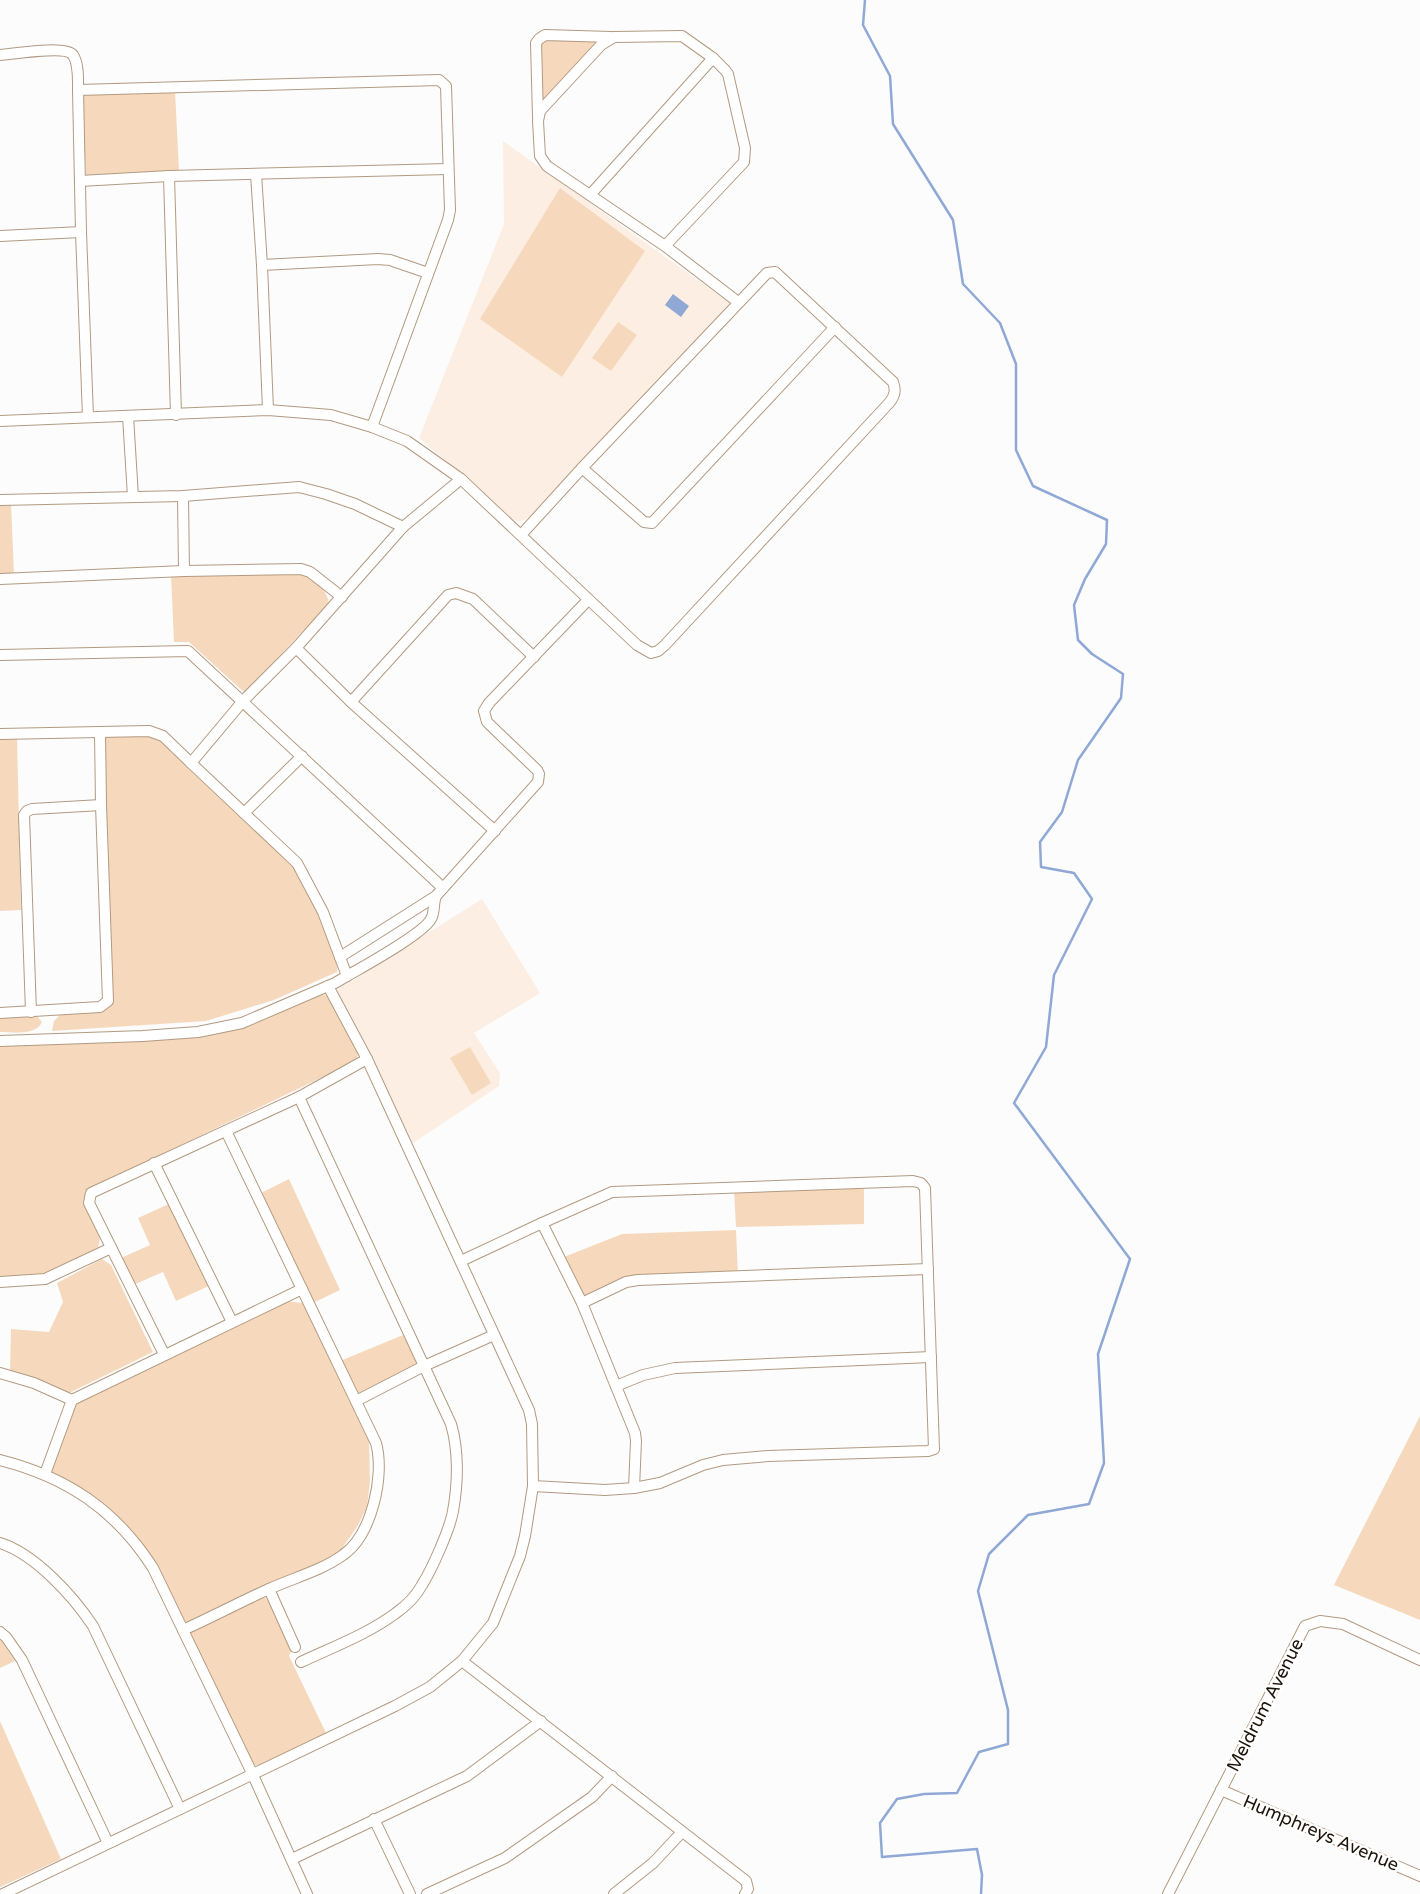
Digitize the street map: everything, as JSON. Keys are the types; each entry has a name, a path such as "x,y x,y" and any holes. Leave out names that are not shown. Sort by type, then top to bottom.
{"street":[{"path":"664,246 744,162 745,148 728,74 713,58 682,36 545,35 539,38 536,43 538,121 542,162 664,246 738,302"},
{"path":"538,121 540,111 601,45 614,37"},
{"path":"0,55 65,50 74,56 78,90 80,232 88,417"},
{"path":"590,195 713,58"},
{"path":"78,90 442,80 446,86 450,210 445,230 372,428"},
{"path":"80,182 169,176 448,169"},
{"path":"256,174 268,410"},
{"path":"169,176 176,415"},
{"path":"0,236 80,232"},
{"path":"262,266 378,259 390,260 428,273"},
{"path":"0,417 0,421 268,410 331,415 372,428 406,441 461,479 588,600 643,650 651,653 658,651 890,402 895,393 893,382 772,272 764,274 521,535"},
{"path":"582,468 644,522 652,523 835,328"},
{"path":"128,416 133,497"},
{"path":"191,763 243,701 296,648 404,527 461,479"},
{"path":"0,500 183,496 299,487 355,504 404,527"},
{"path":"183,496 184,571"},
{"path":"0,578 184,571 306,570 342,597"},
{"path":"351,702 448,595 456,593 473,599 534,657"},
{"path":"340,957 436,896 536,785 539,778 537,770 486,722 484,711 489,703 588,600"},
{"path":"296,648 351,702 495,830"},
{"path":"0,655 188,651 443,888"},
{"path":"0,734 149,731 163,736 296,863 323,912 347,976"},
{"path":"0,1013 100,1007 108,1001 100,732"},
{"path":"244,813 302,756"},
{"path":"31,1012 24,815 32,809 101,805"},
{"path":"0,1041 198,1032 242,1022 328,986 397,946 427,924 432,916 436,896"},
{"path":"3,1894 430,1688 462,1661 493,1622 520,1556 533,1486 532,1424 529,1410 367,1059 328,986"},
{"path":"164,1354 89,1203 91,1193 299,1098 367,1059"},
{"path":"299,1098 451,1424 456,1450 453,1512 445,1537 422,1585 397,1613 371,1629 301,1662"},
{"path":"183,1630 344,1555 363,1531 379,1477 380,1455 376,1443 226,1131"},
{"path":"154,1163 232,1322"},
{"path":"461,1261 612,1192 918,1182 924,1186 926,1192 935,1447 932,1450 768,1456 723,1460 703,1465 660,1483 634,1488 605,1490 533,1486"},
{"path":"542,1224 582,1303 636,1437 634,1488"},
{"path":"0,1282 45,1279 110,1248"},
{"path":"582,1303 626,1282 638,1280 928,1269"},
{"path":"45,1474 72,1400 302,1288"},
{"path":"356,1401 424,1366 494,1335"},
{"path":"616,1386 643,1375 674,1368 931,1357"},
{"path":"0,1373 34,1383 72,1400"},
{"path":"0,1460 45,1474 88,1498 113,1517 153,1568 308,1894"},
{"path":"0,1543 8,1545 28,1558 57,1582 78,1605 93,1626 180,1809"},
{"path":"269,1589 295,1647"},
{"name":"Meldrum Avenue","path":"1168,1894 1305,1626 1320,1621 1343,1624 1420,1660"},
{"path":"0,1632 6,1637 22,1660 108,1843"},
{"path":"462,1661 746,1881 748,1889 745,1894"},
{"path":"292,1859 467,1776 541,1721"},
{"path":"427,1894 505,1858 592,1797 612,1776"},
{"name":"Humphreys Avenue","path":"1221,1790 1420,1876"},
{"path":"374,1819 410,1894"},
{"path":"614,1894 653,1864 682,1832"}],"shaded area":[{"path":"546,38 602,40 540,107 539,45"},
{"path":"175,90 179,171 86,175 82,94"},
{"path":"503,141 730,303 532,516 520,522 514,520 419,438 504,224"},
{"path":"560,188 645,251 562,377 480,319"},
{"path":"618,322 637,335 611,371 592,358"},
{"path":"0,503 11,503 14,575 0,575"},
{"path":"299,573 310,577 322,588 329,603 245,693 189,642 174,642 171,575"},
{"path":"149,733 162,737 295,864 309,887 338,959 337,972 274,1000 206,1021 52,1031 54,1021 61,1014 105,1007 102,734"},
{"path":"17,737 21,910 0,911 0,738"},
{"path":"482,899 540,993 474,1033 500,1073 499,1086 413,1143 337,990"},
{"path":"320,994 328,995 358,1054 356,1061 87,1190 83,1202 100,1237 98,1250 42,1276 0,1278 0,1045 198,1035"},
{"path":"35,1014 42,1022 35,1029 24,1032 0,1032 0,1015"},
{"path":"470,1047 491,1083 472,1095 450,1058"},
{"path":"289,1179 340,1290 313,1303 261,1193"},
{"path":"864,1185 864,1224 736,1227 734,1190"},
{"path":"171,1203 211,1285 176,1301 163,1272 133,1285 121,1258 150,1245 138,1218"},
{"path":"736,1230 738,1274 649,1276 583,1300 564,1257 622,1234"},
{"path":"102,1259 111,1265 153,1352 67,1394 10,1371 11,1329 49,1332 63,1302 57,1283"},
{"path":"286,1301 303,1303 369,1439 370,1481 367,1507 357,1527 341,1550 324,1561 184,1626 114,1516 48,1473 74,1404"},
{"path":"403,1335 417,1362 414,1368 362,1394 355,1392 340,1361"},
{"path":"1420,1416 1420,1620 1334,1585"},
{"path":"256,1598 265,1598 273,1602 293,1647 289,1656 327,1735 258,1766 251,1764 186,1632"},
{"path":"0,1639 15,1661 0,1668"},
{"path":"0,1721 61,1859 0,1887"}],"water":[{"path":"673,294 689,306 681,317 665,305"}],"waterway":[{"path":"865,0 863,25 890,76 893,124 953,220 963,284 1000,323 1016,364 1016,450 1033,486 1107,520 1106,544 1085,579 1074,605 1078,640 1092,654 1123,674 1121,698 1078,760 1062,812 1040,842 1041,867 1074,873 1092,899 1054,975 1046,1047 1014,1103 1130,1259 1098,1354 1104,1463 1089,1504 1028,1515 989,1554 978,1591 1008,1710 1008,1744 979,1752 957,1793 924,1794 897,1799 880,1823 882,1857 977,1849 982,1875 981,1894"}]}
